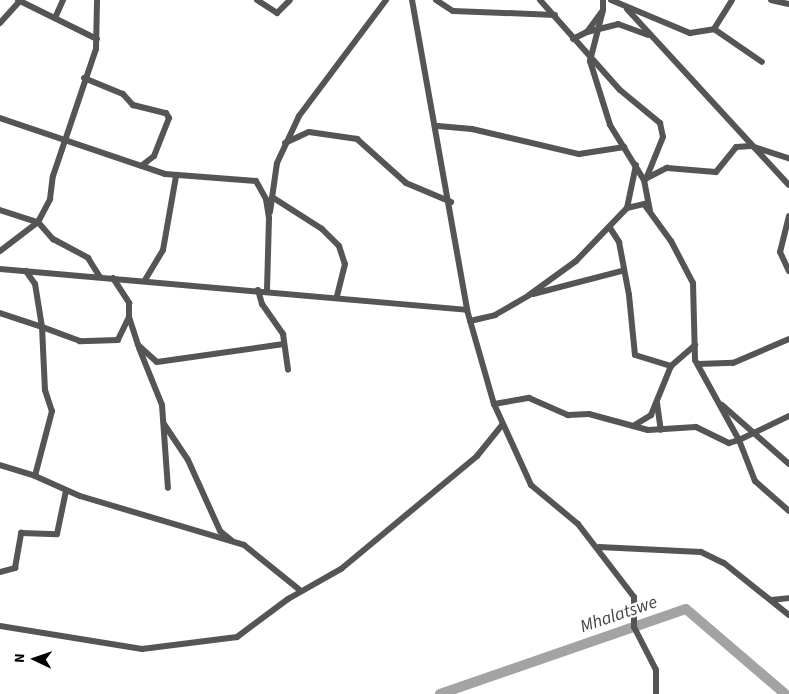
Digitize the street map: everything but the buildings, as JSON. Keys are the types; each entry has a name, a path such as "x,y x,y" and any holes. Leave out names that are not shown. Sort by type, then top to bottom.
{"street":[{"path":"0,24 20,0 97,39"},
{"path":"55,18 63,0"},
{"path":"0,251 38,222 50,199 52,176 97,39 96,0"},
{"path":"258,0 277,13 290,0"},
{"path":"267,291 269,218 277,163 285,143 345,50 386,0"},
{"path":"412,0 438,126 467,310 494,404 502,425 532,485 599,547 634,598 634,627 656,670 656,694"},
{"path":"436,0 453,11 555,16"},
{"path":"540,0 620,90 660,123 663,137 645,179"},
{"path":"603,0 600,28 589,54 610,125 645,179 651,211 693,283 695,346 698,364 739,440 755,481 789,511"},
{"path":"611,0 627,10 679,32 714,29 762,62"},
{"path":"714,29 732,0"},
{"path":"771,0 789,4"},
{"path":"587,32 603,10"},
{"path":"627,10 789,185"},
{"path":"573,39 600,28 627,25 652,37"},
{"path":"84,78 122,94 133,105 168,116 154,156 141,166"},
{"path":"0,118 64,142 176,176 251,178 266,199 269,218"},
{"path":"438,126 472,129 579,154 624,147"},
{"path":"285,143 309,132 357,139 406,183 451,202"},
{"path":"645,179 667,168 716,172 733,149 751,146 789,158"},
{"path":"627,208 636,165"},
{"path":"145,280 163,250 176,176"},
{"path":"272,197 322,229 339,246 345,264 337,297"},
{"path":"470,321 495,315 576,261 610,228 627,208 638,203 651,211"},
{"path":"0,210 38,222 53,239 88,258 100,277"},
{"path":"789,215 780,252 789,271"},
{"path":"610,228 618,242 621,271 629,295 634,355 671,366"},
{"path":"0,269 145,280 467,310"},
{"path":"529,294 560,290 612,270 621,271"},
{"path":"26,271 35,284 42,328 44,390 52,411 35,476"},
{"path":"113,278 129,303 129,318 162,405 168,488"},
{"path":"258,290 284,344 288,370"},
{"path":"0,313 42,328 100,344 118,340 129,318"},
{"path":"698,364 739,361 789,339"},
{"path":"138,345 147,356 168,364 201,354 284,344"},
{"path":"632,427 652,415 671,366 695,346"},
{"path":"494,404 529,398 568,415 589,414 632,427 661,430 696,426 729,443 754,436 789,416"},
{"path":"656,402 661,430"},
{"path":"720,402 754,436 789,464"},
{"path":"164,424 188,460 220,530 233,541"},
{"path":"0,626 77,642 154,648 237,637 301,591 341,569 477,456 502,425"},
{"path":"0,465 35,476 66,491 233,541 253,550 301,591"},
{"path":"0,572 15,568 21,533 57,534 66,491"},
{"path":"599,547 701,552 724,563 789,614"},
{"path":"771,600 789,598"}],"waterway":[{"name":"Mhalatswe","path":"440,694 686,609 785,694"}]}
